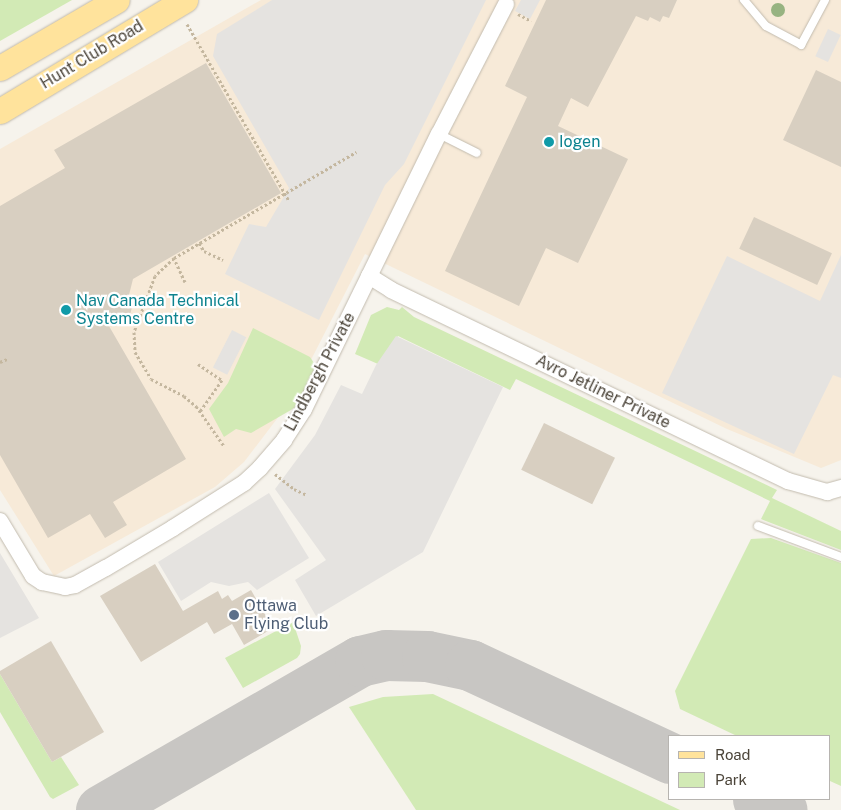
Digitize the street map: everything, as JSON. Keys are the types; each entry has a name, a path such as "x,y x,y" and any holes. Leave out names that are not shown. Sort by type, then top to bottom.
{"main road":[{"path":"0,68 117,0"},
{"name":"Hunt Club Road","path":"0,111 184,9"}],"street":[{"name":"Lindbergh Private","path":"0,521 33,576 42,582 65,587 75,585 240,486 260,468 284,440 304,409 439,134 507,2"},
{"name":"Avro Jetliner Private","path":"369,276 391,290 788,481 827,492 841,488"}],"lane":[{"path":"744,0 766,26 801,45 825,0"},
{"path":"439,134 477,153"},
{"path":"758,526 841,557"}],"path":[{"path":"184,9 289,200"},
{"path":"224,446 200,412 184,396 151,379 135,352 134,332 152,282 174,258 356,152"},
{"path":"199,243 204,251 223,260"},
{"path":"174,258 185,282"},
{"path":"0,362 7,359"},
{"path":"198,364 222,380 200,412"},
{"path":"274,474 307,496"}],"shaded area":[{"path":"261,0 841,0 841,460 821,468 727,429 365,254 289,403 244,462 215,487 54,576 0,490 0,149"},
{"path":"272,0 486,0 404,164 385,185 319,320 225,274 249,224 266,227 289,188 213,56 217,34"},
{"path":"521,0 540,0 530,19 515,11"},
{"path":"828,29 841,35 828,62 815,56"},
{"path":"841,255 841,378 833,375 794,454 662,393 727,256 820,301"},
{"path":"232,330 246,337 227,375 213,367"},
{"path":"396,336 503,387 423,552 316,616 295,580 326,560 275,489 315,435 341,385 362,394 376,365"},
{"path":"269,493 309,558 257,590 248,582 229,586 211,582 181,601 158,562"},
{"path":"0,553 39,618 0,638"}],"green space":[{"path":"0,0 72,0 0,41"},
{"path":"387,307 399,310 402,307 414,317 777,490 772,498 841,531 841,550 761,519 770,501 516,379 510,390 398,336 378,364 355,354 371,315"},
{"path":"253,328 310,357 314,363 315,370 298,405 251,433 236,429 224,437 209,409 228,383"},
{"path":"771,538 841,563 841,786 831,781 831,735 735,735 680,709 675,691 751,539"},
{"path":"293,622 301,646 300,654 297,658 243,688 225,658"},
{"path":"0,674 52,762 61,757 79,785 53,799 50,797 0,712"},
{"path":"433,694 680,810 416,810 349,707 383,697"}],"building":[{"name":"Iogen","path":"546,0 677,0 669,18 663,16 660,22 650,17 648,21 636,16 588,107 571,98 558,126 628,159 578,263 546,248 519,306 445,271 527,97 505,86"},
{"name":"Nav Canada Technical Systems Centre","path":"206,63 281,193 133,279 128,299 134,300 128,322 102,314 186,459 113,502 127,525 105,538 90,514 48,538 0,455 0,206 65,168 54,150"},
{"path":"816,70 841,82 841,167 783,140"},
{"path":"754,217 832,253 817,285 739,249"},
{"path":"544,423 615,458 592,504 521,470"},
{"path":"155,564 183,611 218,591 222,599 228,595 232,601 251,590 273,628 244,645 232,624 214,634 207,622 141,662 100,596"},
{"path":"51,641 104,732 52,762 0,674 0,671"}],"taxiway":[{"path":"101,810 360,661 386,655 427,656 470,665 668,757"},
{"path":"760,800 782,810"}],"place":[{"name":"Iogen","path":"549,142"},
{"name":"Nav Canada Technical Systems Centre","path":"66,310"},
{"name":"Ottawa Flying Club","path":"234,615"}]}
